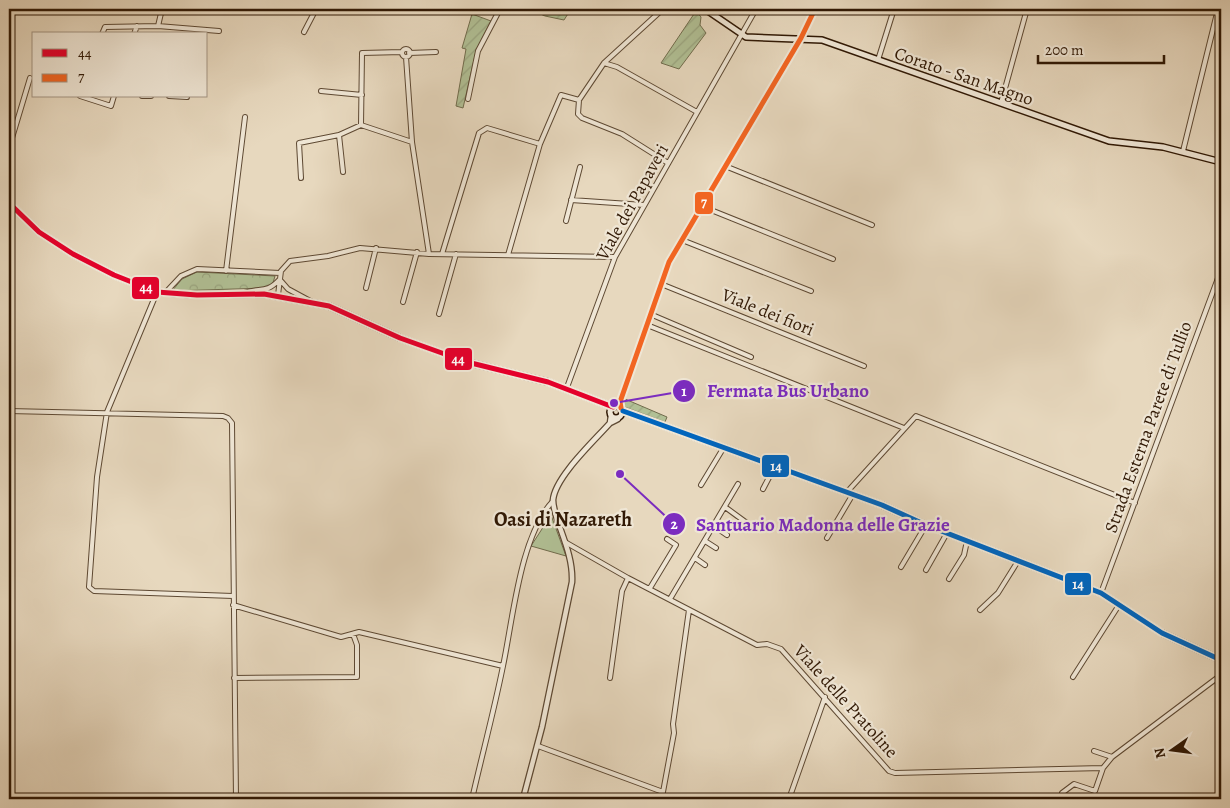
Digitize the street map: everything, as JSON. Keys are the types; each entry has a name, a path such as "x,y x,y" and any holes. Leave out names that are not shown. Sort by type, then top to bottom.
{"main road":[{"name":"Corato - San Magno","path":"705,9 741,35 776,39 801,38 822,40 1109,141 1163,147 1221,162"},
{"path":"9,203 39,232 73,254 114,275 158,292 197,295 278,295 329,306 400,338 467,362 548,382 617,411 854,494 926,525 1101,593 1162,633 1221,660"}],"street":[{"path":"158,26 162,9"},
{"path":"304,32 316,9"},
{"path":"468,99 478,51 500,9"},
{"path":"663,9 604,63 579,100 578,114 582,118 622,134 668,163"},
{"name":"Viale dei Papaveri","path":"566,390 615,257 756,9"},
{"path":"472,799 503,666 527,550 544,510 553,501 557,486 610,423 617,411 669,262 801,38 815,9"},
{"path":"878,60 894,9"},
{"path":"1001,103 1027,9"},
{"path":"1183,151 1218,9"},
{"path":"135,32 137,26"},
{"path":"103,32 105,27 137,26 219,31"},
{"path":"361,125 362,53 402,52 406,49 408,55 412,142 429,254"},
{"path":"408,55 436,52"},
{"path":"604,63 617,66 696,112"},
{"path":"9,148 30,78"},
{"path":"321,91 362,95"},
{"path":"508,255 540,144 560,95 579,100"},
{"path":"86,98 111,106 113,98"},
{"path":"226,271 245,117"},
{"path":"301,178 300,143 339,135 361,125 412,142"},
{"path":"442,254 479,133 487,128 540,144"},
{"path":"339,135 343,172"},
{"path":"725,166 872,225"},
{"path":"566,221 580,167"},
{"path":"571,200 644,205"},
{"path":"701,206 833,259"},
{"path":"682,240 811,291"},
{"path":"278,295 281,287 280,273 290,261 328,256 360,248 429,254 615,257"},
{"path":"366,288 376,248"},
{"path":"403,302 417,252"},
{"path":"439,314 456,254"},
{"path":"165,293 187,271 197,269 280,273"},
{"name":"Strada Esterna Parete di Tullio","path":"1101,593 1179,378 1221,270"},
{"path":"242,294 250,290 264,291 272,287 279,280"},
{"path":"279,280 288,289 312,302"},
{"name":"Viale dei fiori","path":"661,284 864,366"},
{"path":"158,292 107,412 97,477 89,583 91,590 233,596"},
{"path":"650,314 751,357"},
{"path":"647,325 904,428"},
{"path":"9,411 107,412 228,418 232,423 236,799"},
{"path":"847,492 916,416 1135,503"},
{"path":"701,485 724,447"},
{"path":"763,489 774,466"},
{"path":"670,599 738,484"},
{"path":"827,538 854,494"},
{"path":"524,799 538,746 572,582 572,571 553,501"},
{"path":"726,506 751,526"},
{"path":"901,567 926,525"},
{"path":"714,526 727,535"},
{"path":"926,570 947,533"},
{"path":"650,588 676,546 667,539"},
{"path":"705,541 716,548"},
{"path":"949,579 964,556 967,541"},
{"name":"Viale delle Pratoline","path":"565,542 628,578 758,645 767,644 781,649 888,771 895,773 1103,768"},
{"path":"695,558 705,565"},
{"path":"980,610 998,593 1018,561"},
{"path":"610,678 622,592 628,578"},
{"path":"233,605 341,637 359,632 503,666"},
{"path":"1073,677 1119,605"},
{"path":"538,746 663,792 674,733 673,724 689,610"},
{"path":"234,678 357,677 357,644 352,634"},
{"path":"1061,799 1062,793 1074,784 1095,791 1103,768 1112,756 1221,675"},
{"path":"788,799 825,697"},
{"path":"1094,751 1112,756"}],"green space":[{"path":"538,9 571,9 564,20 545,16 536,12"},
{"path":"696,11 701,17 700,25 706,33 679,69 661,63"},
{"path":"472,14 491,21 476,51 463,108 456,106 466,49 462,48"},
{"path":"197,272 275,276 273,283 265,288 172,291 182,279"},
{"path":"625,399 667,417 665,422 622,406"},
{"path":"551,515 566,556 531,546"}],"transit line":[{"name":"7","path":"621,408 620,402 669,262 801,38 815,9"},
{"name":"44","path":"9,203 39,232 73,254 114,275 157,292 197,295 264,294 329,306 400,338 467,362 548,382 613,407"},
{"name":"14","path":"623,411 882,505 926,525 1101,593 1162,633 1221,660"}],"place":[{"name":"Fermata Bus Urbano","path":"614,403"},
{"name":"Santuario Madonna delle Grazie","path":"620,474"}],"district":[{"name":"Oasi di Nazareth","path":"563,519"}]}
